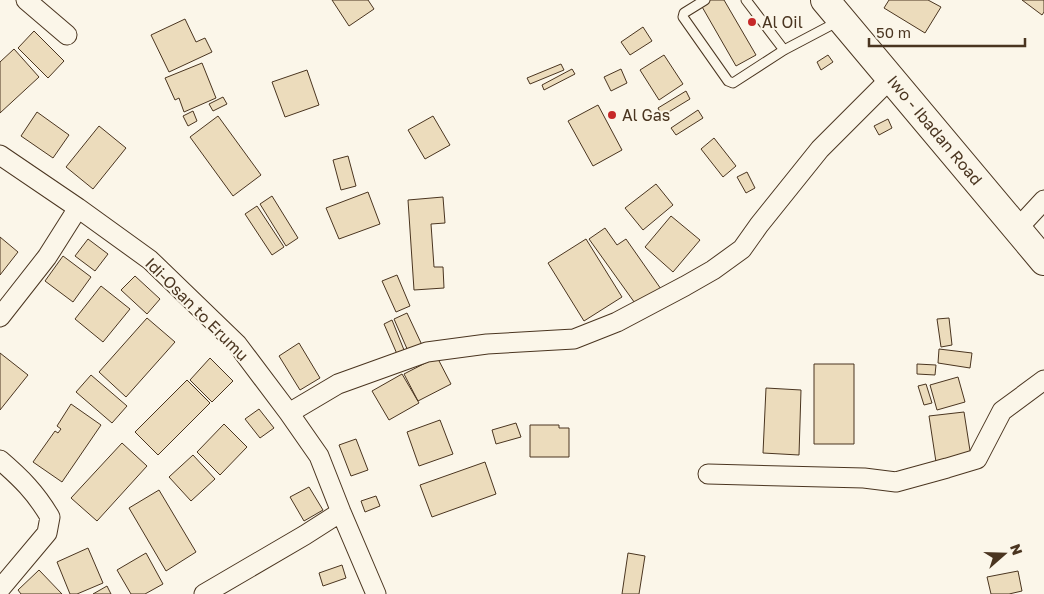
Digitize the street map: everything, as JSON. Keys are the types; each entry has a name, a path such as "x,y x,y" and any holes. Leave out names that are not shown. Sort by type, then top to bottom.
{"main road":[{"name":"Iwo - Ibadan Road","path":"833,10 1044,261"}],"street":[{"path":"26,0 67,35"},
{"path":"289,413 338,384 427,352 487,344 574,339 618,322 685,286 713,270 742,249 820,149 891,78"},
{"name":"Idi-Osan to Erumu","path":"0,155 150,260 237,344 319,456 376,594"},
{"path":"1018,228 1044,200"},
{"path":"0,317 47,257 78,208"},
{"path":"708,474 864,478 896,482 947,468 977,459 1002,411 1044,380"},
{"path":"0,460 21,478 40,500 50,517 47,533 0,589"},
{"path":"204,594 341,512"}],"lane":[{"path":"705,0 684,13 683,17 728,81 733,82 784,50 833,10"},
{"path":"746,0 784,50"}],"building":[{"path":"332,0 368,0 374,9 349,26"},
{"path":"710,0 724,0 756,55 736,66 701,5"},
{"path":"889,0 928,0 941,7 925,33 884,8"},
{"path":"1022,0 1044,0 1044,12 1042,15"},
{"path":"185,19 196,42 205,38 212,52 169,72 151,35"},
{"path":"643,27 652,41 630,55 621,42"},
{"path":"34,31 64,61 48,78 18,48"},
{"path":"14,49 39,77 0,113 0,62"},
{"path":"664,55 683,84 659,100 640,70"},
{"path":"828,55 833,62 821,70 817,62"},
{"path":"202,63 216,98 184,112 179,98 175,100 165,78"},
{"path":"561,64 564,70 530,84 527,78"},
{"path":"572,69 575,74 544,90 542,85"},
{"path":"621,69 627,83 611,91 604,77"},
{"path":"307,70 319,105 285,117 272,82"},
{"path":"686,91 690,99 662,116 658,108"},
{"path":"223,97 227,104 213,111 209,104"},
{"path":"598,105 622,150 593,166 568,121"},
{"path":"698,110 703,118 676,135 671,128"},
{"path":"193,111 197,121 188,126 183,116"},
{"path":"37,112 69,135 53,158 21,136"},
{"path":"218,116 261,175 233,196 190,137"},
{"path":"433,116 450,145 425,159 408,130"},
{"path":"888,119 892,128 879,135 874,126"},
{"path":"99,126 126,148 93,189 66,167"},
{"path":"714,138 736,166 723,177 701,149"},
{"path":"348,156 356,186 341,190 333,160"},
{"path":"747,172 755,188 746,193 737,177"},
{"path":"656,184 673,205 643,230 625,208"},
{"path":"368,192 380,224 339,239 326,208"},
{"path":"272,196 298,238 286,246 260,204"},
{"path":"443,197 445,223 431,224 434,267 443,267 444,288 414,290 408,200"},
{"path":"257,206 284,247 272,255 245,214"},
{"path":"671,216 700,240 673,272 645,247"},
{"path":"605,228 617,245 626,239 661,289 637,306 589,239"},
{"path":"0,237 18,252 0,275"},
{"path":"88,239 108,254 95,271 75,256"},
{"path":"586,239 622,297 584,321 548,263"},
{"path":"63,256 91,277 73,302 45,281"},
{"path":"397,275 410,306 396,312 382,281"},
{"path":"135,276 160,299 147,314 121,290"},
{"path":"101,286 130,309 103,342 75,319"},
{"path":"407,313 422,345 408,351 394,319"},
{"path":"147,318 175,342 126,397 99,372"},
{"path":"949,318 952,345 941,347 937,319"},
{"path":"392,320 404,350 397,354 384,324"},
{"path":"299,343 320,378 300,390 279,356"},
{"path":"939,349 972,353 970,368 938,363"},
{"path":"0,353 28,375 0,410"},
{"path":"437,357 451,384 418,401 404,374"},
{"path":"210,358 233,381 212,402 190,380"},
{"path":"814,364 854,364 854,444 814,444"},
{"path":"917,364 936,365 935,375 917,374"},
{"path":"402,374 419,403 389,420 372,391"},
{"path":"91,375 127,406 112,423 76,392"},
{"path":"958,377 965,402 937,410 930,385"},
{"path":"187,380 210,403 158,455 135,432"},
{"path":"926,384 932,403 924,405 918,386"},
{"path":"766,388 801,390 799,455 763,453"},
{"path":"71,404 101,425 62,482 33,462 55,431 58,433 61,429 57,426"},
{"path":"259,409 274,428 260,438 245,419"},
{"path":"964,412 971,457 936,462 929,416"},
{"path":"440,420 453,454 419,466 407,432"},
{"path":"516,423 521,437 496,444 492,430"},
{"path":"224,424 247,447 220,475 197,452"},
{"path":"530,425 559,425 559,428 569,428 569,457 530,457"},
{"path":"356,439 368,470 351,476 339,445"},
{"path":"122,443 147,466 97,521 71,498"},
{"path":"193,455 215,479 191,501 169,477"},
{"path":"485,462 496,494 432,517 420,485"},
{"path":"309,487 323,510 304,521 290,497"},
{"path":"159,490 196,552 166,571 129,508"},
{"path":"376,496 380,506 365,512 361,501"},
{"path":"88,548 103,583 77,594 70,594 57,562"},
{"path":"146,553 163,584 145,594 131,594 117,570"},
{"path":"628,553 645,556 639,594 622,594"},
{"path":"342,565 346,578 323,586 319,573"},
{"path":"39,570 62,594 21,594 18,590"},
{"path":"1018,571 1022,591 1009,594 991,594 987,577"},
{"path":"107,586 111,594 93,594"}],"place":[{"name":"Al Oil","path":"752,22"},
{"name":"Al Gas","path":"612,115"}]}
